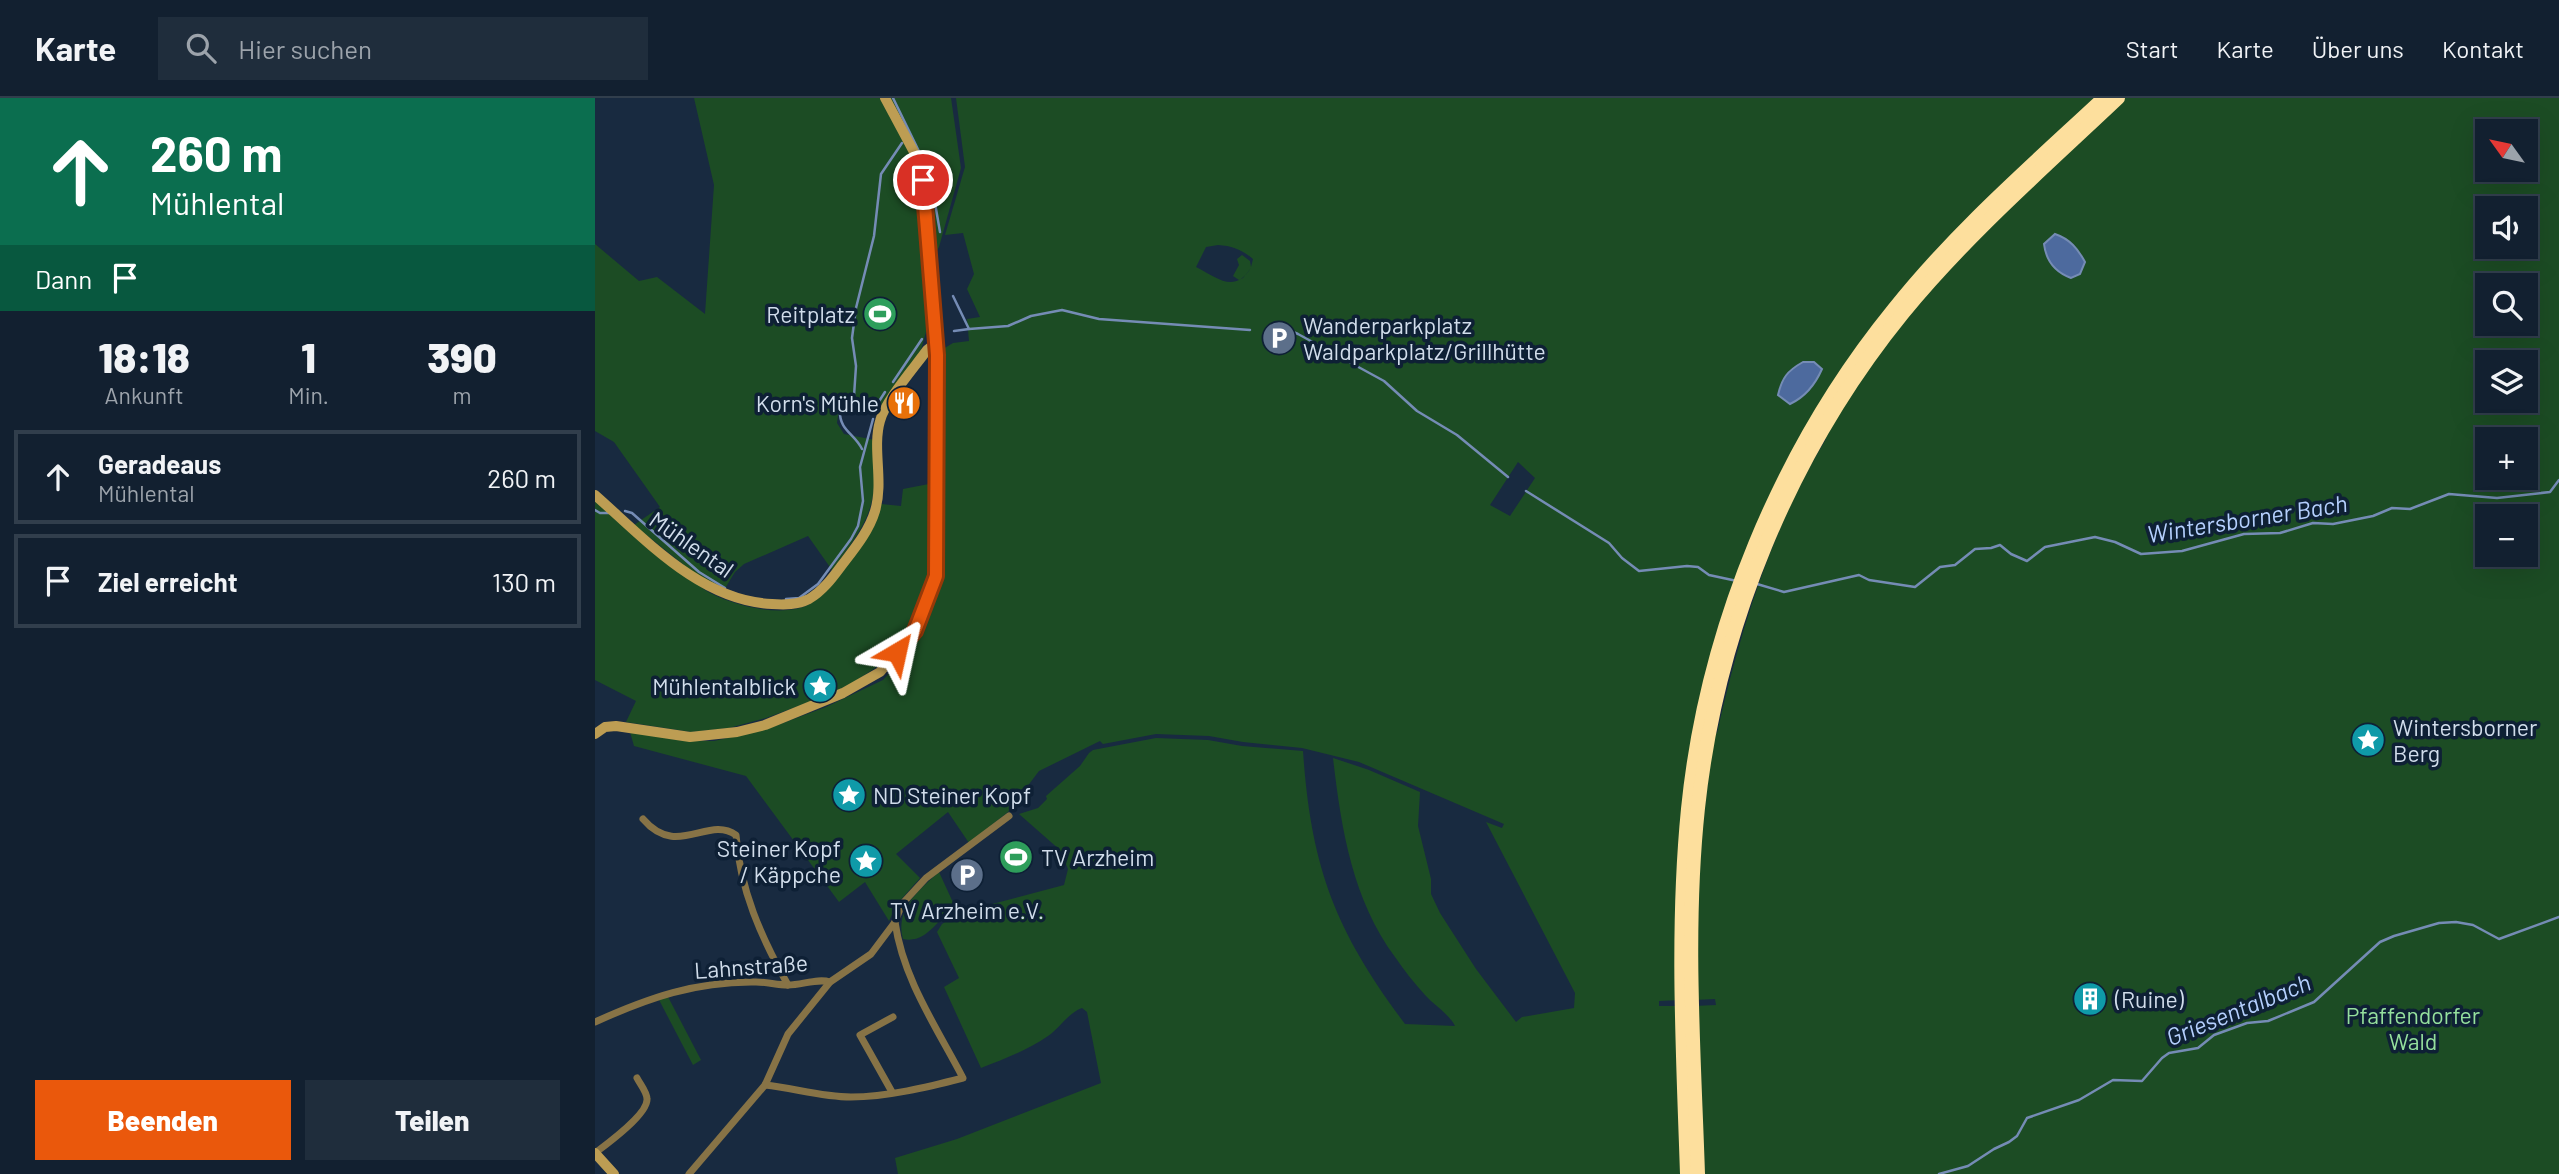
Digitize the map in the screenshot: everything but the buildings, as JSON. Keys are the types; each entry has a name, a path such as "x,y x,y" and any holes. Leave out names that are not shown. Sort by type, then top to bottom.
{"highway":[{"path":"1692,1174 1691,918 1698,808 1707,722 1753,579 1812,440 1870,340 1922,275 1974,219 2104,98"},
{"path":"1812,440 1878,345 1929,282 1981,227 2118,98"}],"street":[{"path":"595,734 605,727 616,726 689,737 737,732 765,724 843,693 880,672 915,631 936,576 936,342 923,180 915,154 885,98"},
{"name":"Mühlental","path":"595,495 666,556 714,590 763,604 789,604 807,600 837,572 870,524 879,491 878,439 881,417 927,350 936,342"},
{"path":"689,1174 765,1085 788,1034 830,982 869,956 895,922 902,904 926,878 1009,816"},
{"path":"643,819 663,836 721,830 736,835 738,866 751,910 763,940 788,985"},
{"path":"765,1085 800,1093 852,1097 892,1092 963,1077 912,980 900,951 895,922"},
{"name":"Lahnstraße","path":"595,1022 666,993 720,984 756,982 788,985 824,980 830,982"},
{"path":"892,1092 860,1035 893,1017"},
{"path":"614,1174 595,1153 623,1131 645,1107 647,1096 637,1078"},
{"path":"695,1167 701,1173"}],"green space":[{"path":"694,98 881,98 912,155 922,195 930,317 921,350 877,411 839,406 837,423 844,434 875,440 875,481 864,523 832,570 808,536 744,564 735,572 724,590 699,577 634,525 660,507 614,442 595,431 595,244 639,281 657,277 705,314 714,185"},
{"path":"889,98 951,98 961,168 939,247 932,259 930,191 922,164"},
{"path":"956,98 2100,98 1918,276 1732,589 1680,1000 1659,1001 1659,1006 1680,1006 1680,1174 898,1174 895,1158 957,1139 1101,1083 1087,1012 1082,1008 1072,1013 1040,1041 981,1068 944,987 959,978 937,932 942,924 958,913 1064,885 1068,869 1060,850 1019,814 1038,808 1047,799 1046,796 1080,766 1093,750 1156,738 1208,740 1303,751 1312,830 1320,864 1344,927 1361,958 1405,1024 1455,1026 1406,972 1380,935 1368,911 1345,836 1333,758 1420,792 1418,826 1431,879 1431,894 1476,969 1516,1022 1522,1017 1574,1008 1575,993 1486,822 1502,828 1504,824 1359,762 1302,748 1209,736 1156,734 1103,744 1100,741 1039,771 1008,812 969,843 948,812 896,854 920,878 897,904 889,921 865,882 839,902 746,776 634,746 630,732 684,741 714,741 767,729 826,707 883,680 920,634 941,574 943,349 953,343 969,341 967,319 980,317 967,289 974,274 963,233 945,235 965,167","holes":["1206,247 1233,247 1253,259 1251,267 1250,261 1242,255 1237,259 1239,265 1233,276 1239,280 1232,282 1219,279 1196,267","1518,462 1535,478 1510,516 1490,505"]},
{"name":"Pfaffendorfer Wald","path":"2122,98 2559,98 2559,1174 1703,1174 1694,1006 1716,1005 1715,999 1694,1000 1695,886 1714,733 1717,733 1747,619 1773,545 1806,473 1826,439 1823,437 1846,400 1926,289"},
{"path":"934,483 932,574 912,628 875,668 854,682 828,695 766,718 729,728 691,732 626,722 636,701 595,680 595,499 705,590 742,605 785,610 810,604 881,504 901,506 903,489"},
{"path":"939,872 956,909 919,938 903,939 901,928 905,910 916,894"},
{"path":"666,993 701,1060 693,1065 657,996"}],"water":[{"path":"2055,234 2069,242 2082,257 2085,262 2080,274 2071,278 2060,273 2049,261 2044,244"},
{"path":"1803,362 1814,362 1822,369 1809,390 1790,404 1778,395 1783,379"}],"waterway":[{"path":"893,98 930,174 940,232"},
{"path":"840,407 845,399 854,396 856,366 852,338 856,308 874,236 881,174 902,143"},
{"path":"953,296 969,329 954,331"},
{"name":"Wintersborner Bach","path":"969,329 1008,326 1031,316 1062,310 1099,319 1250,330"},
{"name":"Wintersborner Bach","path":"1266,331 1291,331 1384,381 1417,411 1457,435 1508,477"},
{"path":"893,382 922,339"},
{"path":"874,413 885,392"},
{"path":"840,411 842,423 862,449"},
{"path":"786,599 799,598 818,584 858,526 863,501 860,467 873,419"},
{"name":"Wintersborner Bach","path":"1757,584 1784,592 1859,575 1869,580 1915,587 1940,567 1955,565 1975,549 2000,545 2011,554 2027,561 2045,547 2095,537 2115,542 2141,554 2182,551 2244,534 2280,533 2313,523 2333,524 2373,516 2392,508 2410,509 2449,494 2497,498 2550,492 2559,480"},
{"name":"Wintersborner Bach","path":"1526,491 1609,543 1639,571 1698,567 1709,575 1737,581"},
{"path":"595,510 609,513"},
{"path":"625,511 632,513 699,572 725,588"},
{"name":"Griesentalbach","path":"1939,1174 1968,1166 2009,1142 2017,1136 2027,1118 2079,1100 2113,1080 2142,1081 2169,1053 2198,1048 2214,1035 2247,1023 2268,1021 2314,1002 2380,942 2394,936 2439,923 2456,922 2473,925 2499,939 2559,917"}],"place":[{"name":"Reitplatz","path":"880,314"},
{"name":"Wanderparkplatz Waldparkplatz/Grillhütte","path":"1279,338"},
{"name":"Korn's Mühle","path":"904,403"},
{"name":"Mühlentalblick","path":"820,686"},
{"name":"Wintersborner Berg","path":"2368,740"},
{"name":"ND Steiner Kopf","path":"849,795"},
{"name":"TV Arzheim","path":"1016,857"},
{"name":"Steiner Kopf / Käppche","path":"866,861"},
{"name":"TV Arzheim e.V.","path":"967,875"},
{"name":"(Ruine)","path":"2090,999"}],"route":[{"path":"897,652 915,631 936,576 937,355 923,180"}]}
